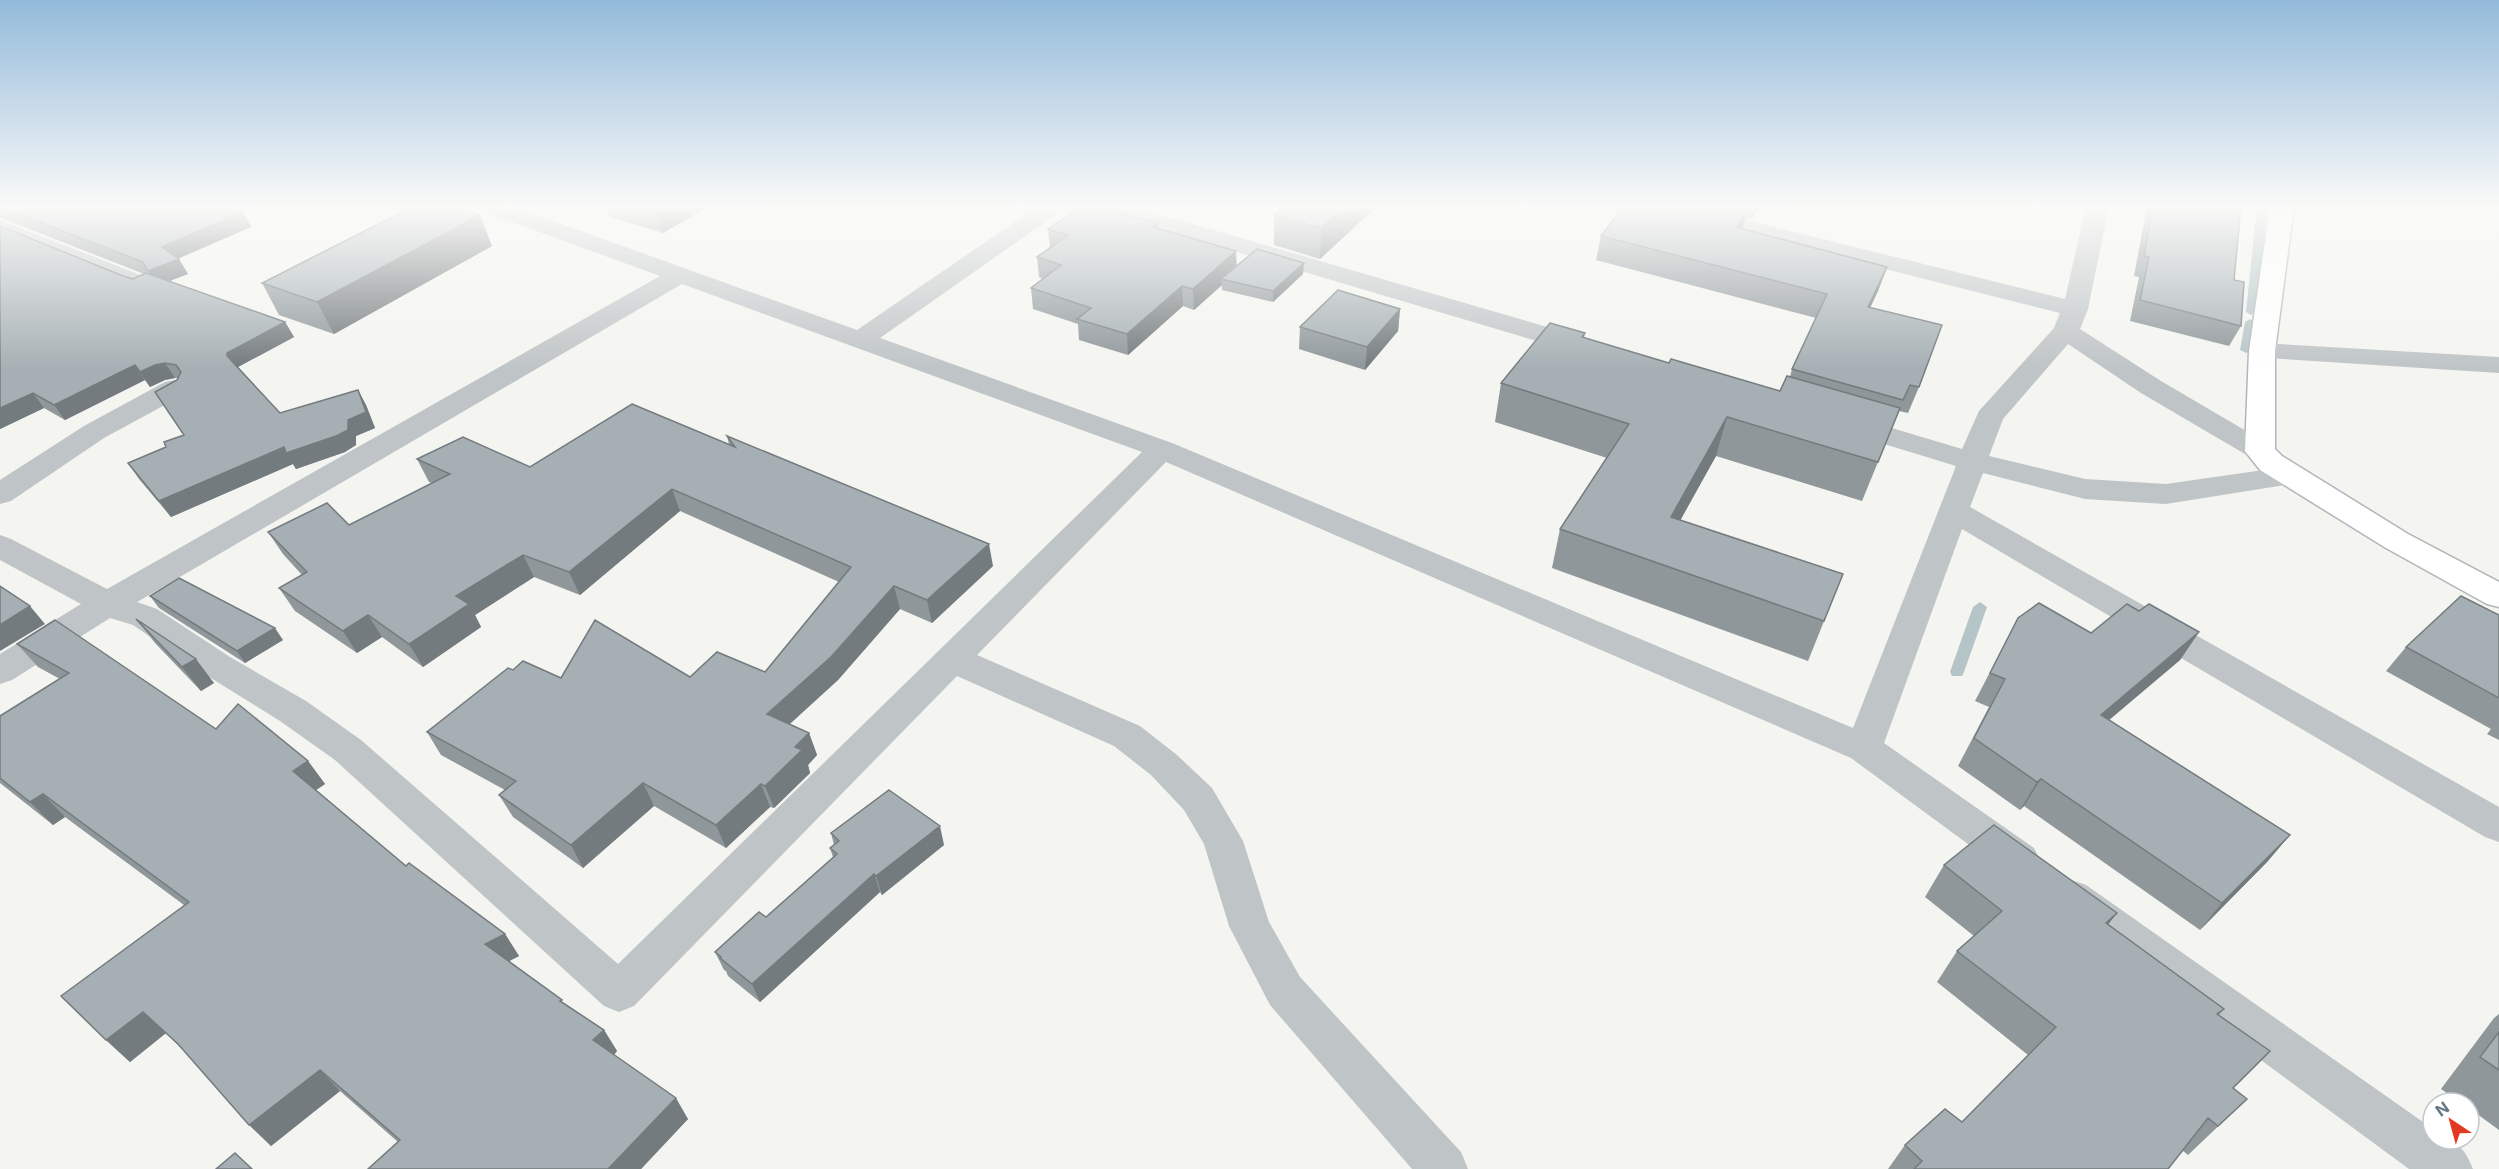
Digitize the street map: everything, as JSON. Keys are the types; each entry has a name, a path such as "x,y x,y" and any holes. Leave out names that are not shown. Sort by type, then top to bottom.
{"main road":[{"path":"2274,261 2262,351 2260,451 2271,463 2397,541 2499,596"}],"street":[{"path":"84,261 142,284"},
{"path":"642,261 1162,449 1864,748 2449,1169"},
{"path":"860,340 974,261"},
{"path":"1293,261 1608,353"},
{"path":"1858,261 2071,320 2151,387 2260,451"},
{"path":"1864,748 1989,417 2071,320 2085,261"},
{"path":"0,671 107,604 680,274"},
{"path":"2262,351 2499,365"},
{"path":"0,494 94,432 175,388"},
{"path":"1824,417 1972,461 2085,489 2166,494 2291,475"},
{"path":"0,546 107,604 145,617 218,666 293,711 348,750 619,992 1162,449"},
{"path":"1954,511 2499,826"},
{"path":"952,658 1127,736 1164,765 1198,799 1222,841 1250,926 1285,991 1444,1169"}],"building":[{"path":"0,261 85,261 133,279 146,273 285,322 227,353 227,356 280,413 358,390 366,412 348,420 348,430 336,436 286,453 284,447 159,501 128,463 166,447 164,442 184,435 155,392 177,380 181,372 176,365 165,363 140,372 135,365 54,405 33,393 0,408"},
{"path":"139,261 175,261 148,271 143,262"},
{"path":"306,261 395,261 317,302 262,283"},
{"path":"1048,261 1225,261 1193,289 1182,286 1127,334 1077,319 1091,308 1031,288 1061,265"},
{"path":"1243,261 1296,261 1304,263 1273,291 1221,279"},
{"path":"1697,261 1863,261 1887,267 1868,307 1942,325 1919,387 1910,385 1903,400 1792,369 1827,294"},
{"path":"2148,261 2236,261 2234,280 2244,282 2241,326 2140,300"},
{"path":"1338,290 1400,309 1367,347 1300,327"},
{"path":"1550,323 1585,333 1582,337 1669,363 1671,359 1780,391 1787,376 1900,408 1878,462 1727,417 1671,517 1843,574 1824,621 1560,529 1629,424 1501,383"},
{"path":"632,404 735,447 727,436 989,544 927,600 894,586 831,657 767,714 809,733 795,747 802,750 765,786 761,784 716,825 643,783 571,845 499,795 516,781 427,732 508,668 513,670 523,661 561,678 595,620 690,677 717,652 765,672 851,567 672,489 569,572 523,555 456,596 469,604 409,644 368,615 343,631 279,588 307,572 268,532 327,503 349,525 450,474 417,459 463,437 530,467"},
{"path":"179,578 275,628 237,651 150,596"},
{"path":"0,586 30,606 0,625"},
{"path":"2461,596 2499,615 2499,698 2406,647"},
{"path":"2039,603 2091,633 2127,604 2139,611 2149,604 2199,632 2101,715 2290,835 2222,903 2041,779 2037,782 1974,738 2005,679 1990,673 2018,618"},
{"path":"136,619 196,659 182,667"},
{"path":"55,620 216,729 238,704 308,761 293,771 406,866 409,863 505,934 485,944 562,1000 560,1001 604,1030 593,1040 676,1098 608,1169 368,1169 400,1140 320,1070 249,1125 178,1044 143,1012 106,1040 61,996 189,902 43,794 30,802 0,778 0,716 69,673 17,644"},
{"path":"889,790 940,826 876,876 874,874 752,984 720,958 715,952 759,912 766,917 837,854 830,848 839,841 831,833"},
{"path":"1994,825 2117,913 2106,923 2224,1009 2217,1014 2270,1051 2233,1088 2247,1099 2218,1126 2208,1118 2168,1169 1914,1169 1922,1161 1905,1145 1945,1109 1962,1122 2056,1027 1957,951 2002,911 1944,865"},
{"path":"2499,1032 2499,1070 2480,1057"},
{"path":"235,1153 252,1169 216,1169"}],"waterway":[{"path":"2253,289 2256,261"},
{"path":"2251,312 2253,293"},
{"path":"2246,350 2250,322"},
{"path":"1957,672 1980,607"}]}
